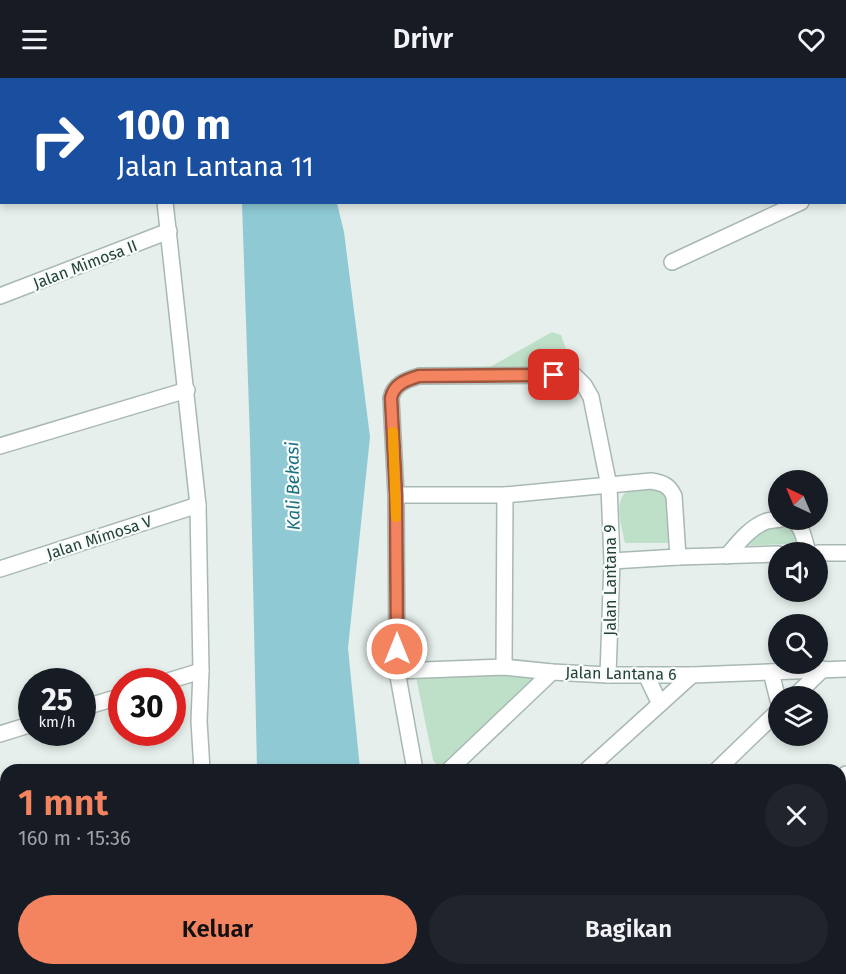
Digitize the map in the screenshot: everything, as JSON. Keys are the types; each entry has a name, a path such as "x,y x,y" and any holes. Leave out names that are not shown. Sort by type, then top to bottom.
{"street":[{"path":"165,204 198,504 201,671 199,721 202,764"},
{"path":"672,262 797,204"},
{"name":"Jalan Mimosa II","path":"0,296 169,231"},
{"name":"Jalan Lantana 9","path":"396,495 391,398 398,385 419,376 574,375 591,397 609,486 612,561 609,675"},
{"path":"0,446 186,390"},
{"path":"414,764 397,671 396,495 505,495 651,482 665,484 674,496 678,557"},
{"path":"504,667 505,495"},
{"name":"Jalan Mimosa V","path":"0,569 198,504"},
{"path":"727,556 738,542 755,527 768,521"},
{"path":"828,553 845,552"},
{"path":"612,561 768,555"},
{"name":"Jalan Lantana 6","path":"397,671 504,667 609,675 768,672"},
{"name":"Jalan Lantana 6","path":"828,669 846,669"},
{"path":"186,676 201,671"},
{"path":"455,764 552,672"},
{"path":"805,686 818,674"},
{"path":"646,675 660,704"},
{"path":"595,764 692,675"},
{"path":"723,764 768,721"},
{"path":"0,734 18,728"}],"green space":[{"path":"552,332 561,335 570,366 490,367"},
{"path":"660,485 669,489 678,543 625,543 619,513 621,499 631,489"},
{"path":"768,528 768,530 795,530 808,542 768,542 768,545 736,546"},
{"path":"531,673 536,678 447,763 436,764 433,760 416,677"}],"water":[{"name":"Kali Bekasi","path":"242,204 337,204 344,232 370,437 348,648 360,764 257,764"}],"slow traffic":[{"path":"393,432 396,517"}],"route":[{"path":"397,649 396,495 391,398 393,391 398,385 419,376 554,375"}]}
